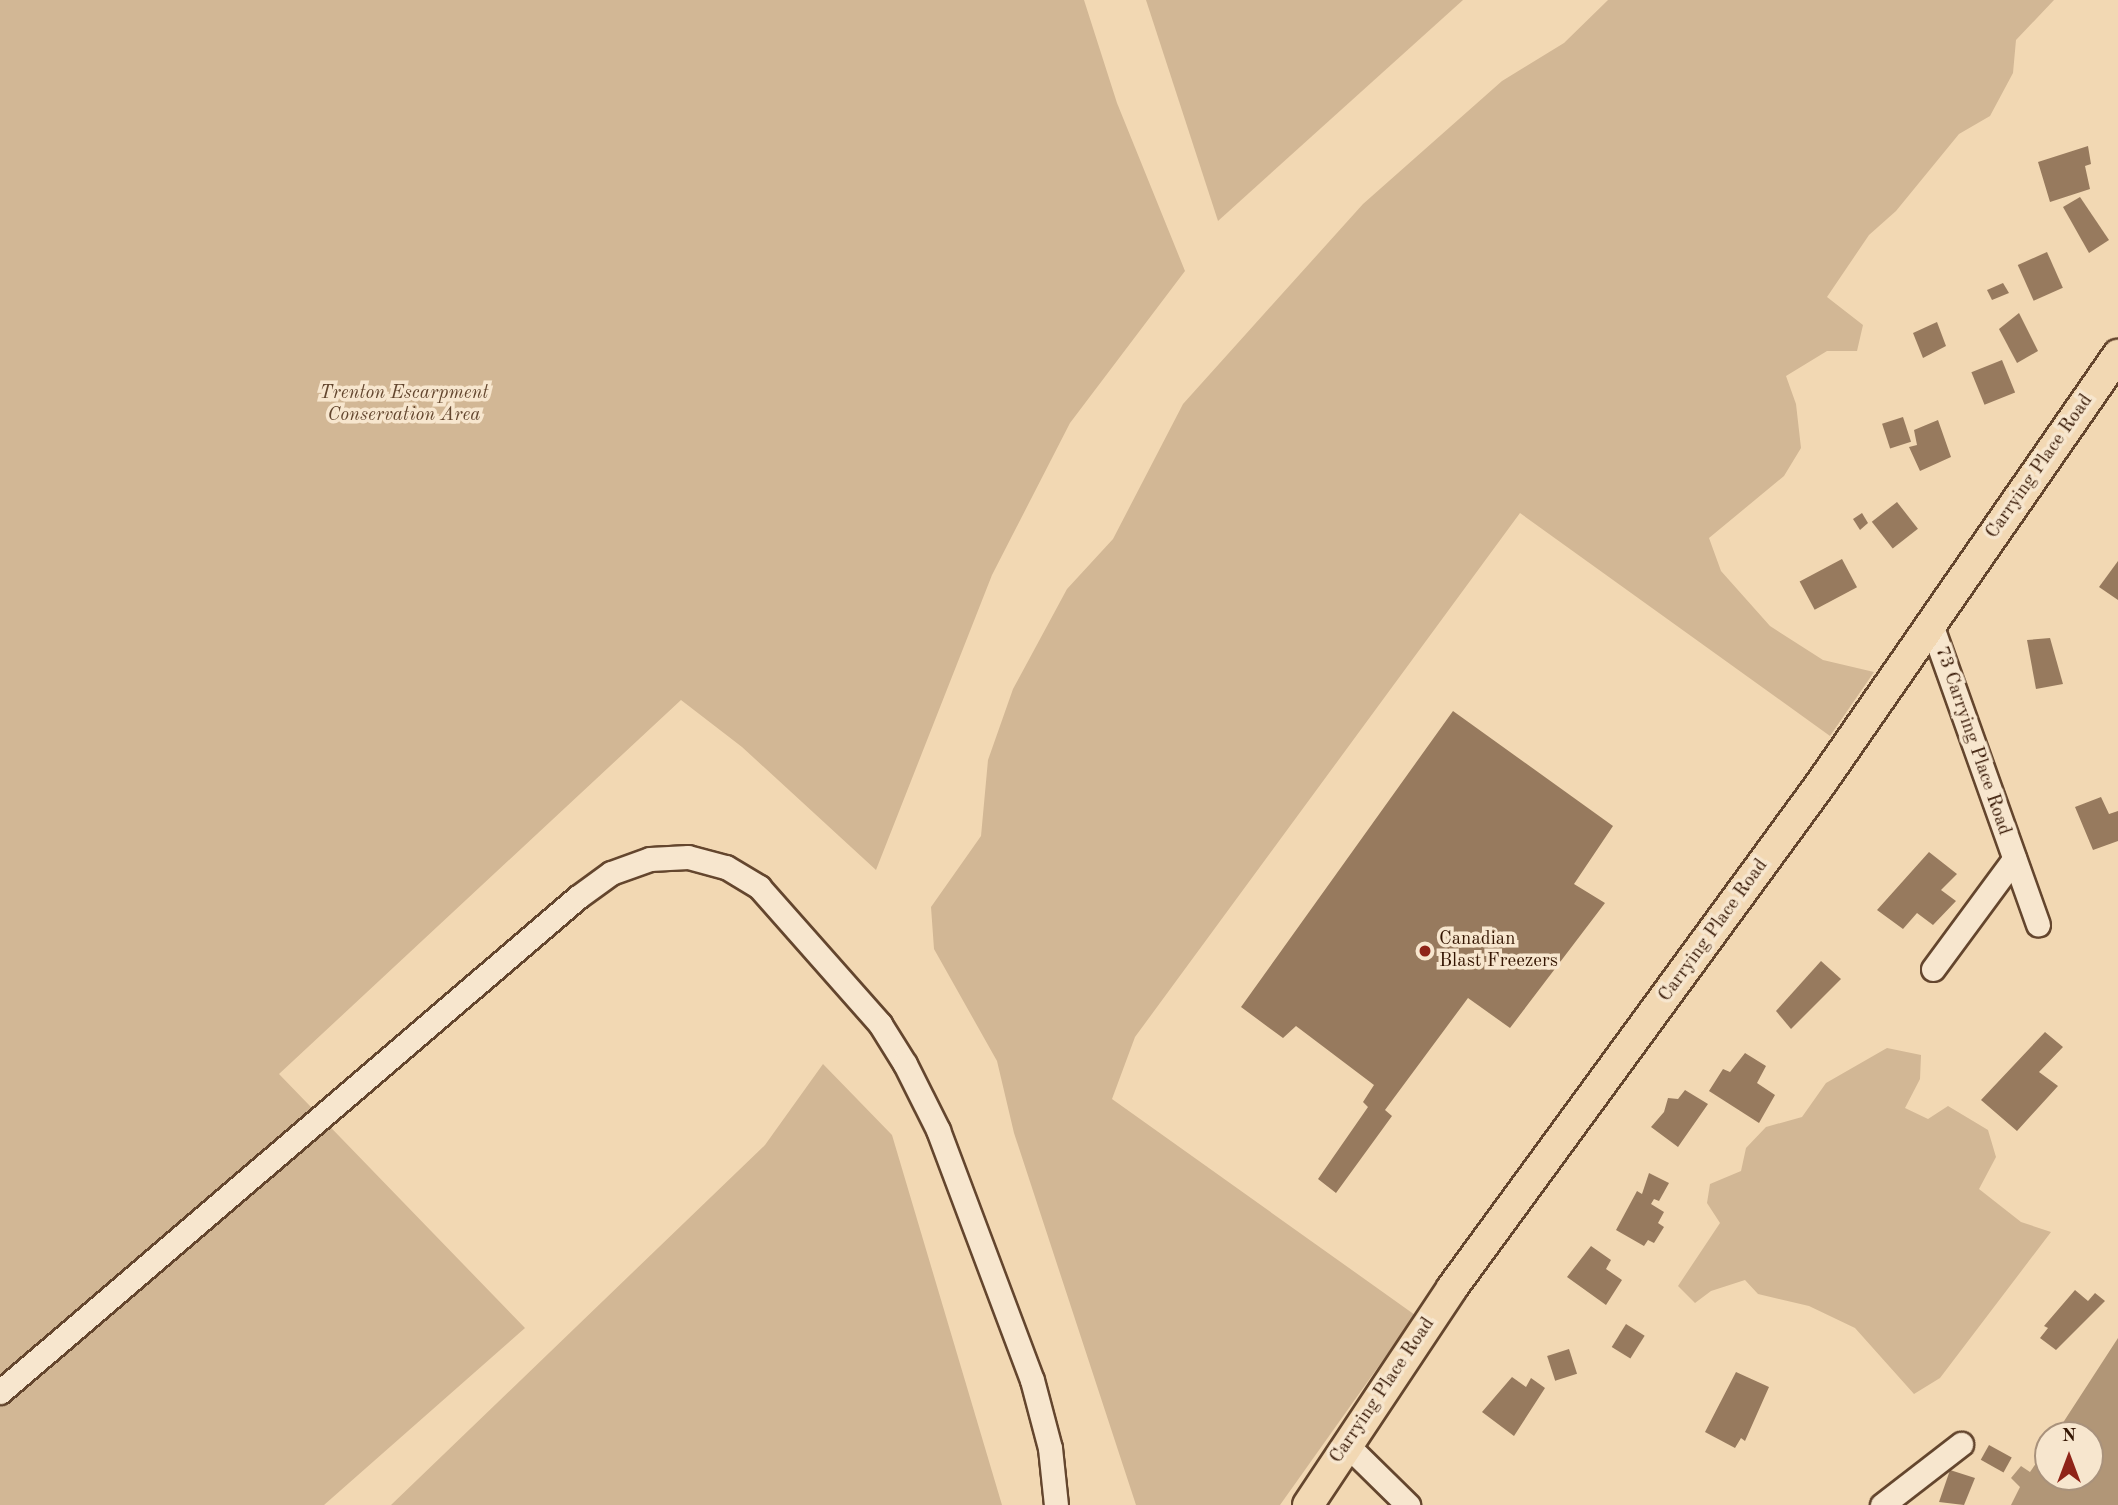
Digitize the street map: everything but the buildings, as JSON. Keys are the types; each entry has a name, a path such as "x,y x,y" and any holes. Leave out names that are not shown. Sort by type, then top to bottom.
{"main road":[{"name":"Carrying Place Road","path":"1308,1505 1452,1288 1822,782 2118,355"}],"street":[{"name":"73 Carrying Place Road","path":"1931,624 2038,925"},
{"path":"0,1392 578,897 611,873 650,859 688,857 726,867 759,887 880,1024 905,1064 938,1130 1032,1380 1050,1448 1056,1505"},
{"name":"73 Carrying Place Road","path":"1933,969 2014,859"},
{"path":"1882,1505 1961,1444"},
{"path":"1347,1446 1408,1505"}],"green space":[{"name":"Trenton Escarpment Conservation Area","path":"0,0 1084,0 1117,103 1185,271 1070,423 992,575 876,870 742,747 681,700 279,1074 525,1328 324,1505 0,1505"},
{"path":"1146,0 1463,0 1218,221"},
{"path":"1608,0 2054,0 2016,40 2013,73 1990,116 1959,134 1896,211 1869,235 1827,297 1863,325 1857,351 1827,351 1786,376 1796,404 1801,448 1784,476 1709,538 1721,571 1770,626 1823,660 1874,672 1830,736 1520,513 1135,1037 1112,1099 1415,1315 1280,1505 1136,1505 1014,1133 997,1061 934,949 931,907 981,836 988,760 1013,689 1067,589 1113,539 1183,404 1363,204 1502,81 1564,43"},
{"path":"1887,1048 1921,1055 1920,1079 1905,1108 1928,1119 1948,1106 1988,1130 1996,1157 1979,1189 2021,1222 2051,1232 1940,1378 1914,1394 1855,1328 1809,1306 1758,1294 1745,1280 1711,1291 1695,1303 1678,1286 1720,1223 1707,1203 1710,1184 1741,1171 1746,1148 1766,1127 1802,1117 1826,1083"},
{"path":"823,1064 892,1135 1002,1505 391,1505 765,1145"}],"shaded area":[{"path":"2118,1338 2118,1505 2011,1505 2020,1487 2011,1478 2021,1466 2030,1472 2034,1466 2034,1491 2104,1491 2104,1421 2064,1421"}],"place":[{"name":"Canadian Blast Freezers","path":"1425,951"}]}
